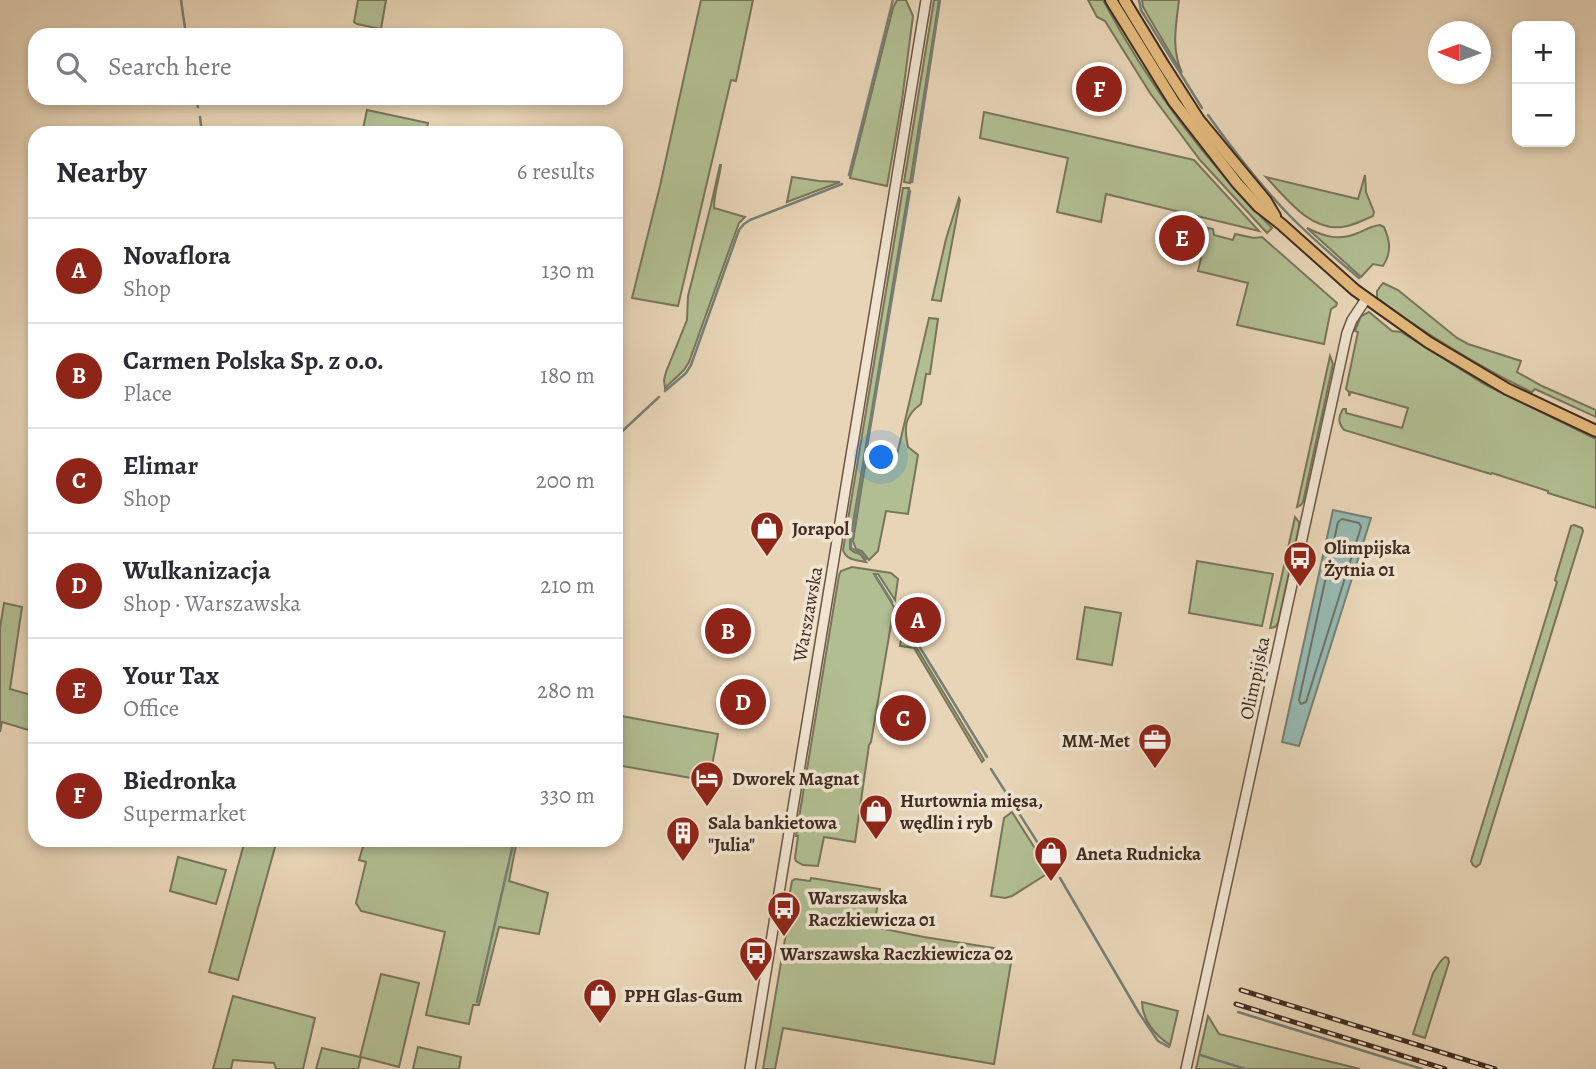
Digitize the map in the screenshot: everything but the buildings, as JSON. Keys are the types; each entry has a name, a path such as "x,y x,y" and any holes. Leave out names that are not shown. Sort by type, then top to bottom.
{"main road":[{"path":"1111,0 1153,70 1194,130 1258,206 1366,299 1428,342 1486,377 1596,431"},
{"path":"1124,0 1199,120 1266,201 1281,224"}],"street":[{"name":"Warszawska","path":"750,1069 926,0"},
{"name":"Olimpijska","path":"1186,1069 1345,344 1352,320 1366,299"}],"green space":[{"path":"358,0 386,0 381,28 354,22"},
{"path":"701,0 753,0 736,81 731,80 678,306 632,298"},
{"path":"897,0 906,0 913,16 887,186 850,178"},
{"path":"934,0 939,0 910,183 904,182"},
{"path":"1088,0 1103,0 1139,62 1179,120 1224,176 1272,228 1267,233 1200,160 1150,93 1105,21 1097,17"},
{"path":"1142,0 1179,0 1175,46 1182,73 1143,7"},
{"path":"367,110 428,123 427,126 364,126"},
{"path":"984,112 1194,160 1259,231 1106,194 1101,222 1057,212 1068,158 980,138"},
{"path":"720,165 714,208 745,217 739,223 689,362 665,388 666,372 687,320 688,296"},
{"path":"1365,175 1366,192 1373,216 1342,227 1319,224 1309,218 1290,203 1266,177 1358,199"},
{"path":"792,177 819,181 840,182 787,202"},
{"path":"903,188 909,188 850,541 850,549 860,554 866,562 849,558 843,550"},
{"path":"959,198 941,301 932,300 946,239"},
{"path":"1380,225 1384,227 1388,237 1388,256 1383,266 1373,264 1361,277 1307,228 1326,236 1338,237"},
{"path":"1208,228 1213,229 1214,235 1233,240 1235,234 1262,237 1337,303 1331,309 1324,344 1237,325 1248,283 1198,271"},
{"path":"1383,283 1398,290 1457,338 1521,361 1517,372 1596,410 1596,417 1535,389 1529,391 1432,336 1377,298 1377,291"},
{"path":"1369,312 1392,331 1401,332 1486,385 1596,439 1596,508 1492,473 1344,430 1339,420 1343,409 1346,409 1346,413 1402,428 1408,408 1351,392 1349,396 1346,389 1358,332 1355,331 1361,316"},
{"path":"929,318 938,319 930,374 926,374 921,404 911,413 906,428 908,447 918,455 908,514 886,511 878,551 869,560 862,551 856,549 853,541 866,460 896,459"},
{"path":"1330,356 1333,364 1303,502 1297,507"},
{"path":"1295,517 1299,527 1278,623 1270,628"},
{"path":"1571,526 1583,531 1480,864 1476,867 1471,861 1557,582 1555,580"},
{"path":"1197,561 1273,574 1262,626 1189,613"},
{"path":"852,567 891,573 898,579 895,600 878,574 874,574 894,607 855,842 824,837 818,866 803,865 795,858 796,836 839,575 841,571"},
{"path":"4,603 22,607 10,689 28,694 28,730 2,722 0,732 0,628"},
{"path":"1085,607 1121,613 1112,665 1077,659"},
{"path":"903,625 984,760 982,762 914,648 900,646"},
{"path":"623,716 718,734 709,781 623,766"},
{"path":"1012,812 1050,872 1012,896 991,896 1004,818"},
{"path":"243,847 275,847 238,980 209,972"},
{"path":"363,847 516,847 509,881 548,893 539,934 499,927 479,1005 473,1005 469,1024 426,1015 445,932 361,911 356,903 366,862 359,860"},
{"path":"178,857 226,870 216,904 170,891"},
{"path":"811,878 880,889 874,927 1013,951 994,1064 783,1028 775,1069 763,1069 789,915 792,881 810,881"},
{"path":"1445,957 1449,962 1425,1038 1413,1034 1433,973"},
{"path":"381,974 419,983 399,1067 361,1057 358,1069 316,1069 322,1048 360,1057"},
{"path":"233,996 315,1018 303,1069 276,1069 274,1063 233,1060 231,1069 213,1069"},
{"path":"1142,1002 1178,1011 1170,1045 1151,1027 1144,1015"},
{"path":"1208,1016 1219,1034 1360,1069 1196,1069"},
{"path":"418,1047 461,1057 459,1069 413,1069"}],"water":[{"path":"1333,510 1371,518 1299,746 1282,742"}],"waterway":[{"path":"181,0 185,28"},
{"path":"849,175 893,0"},
{"path":"912,182 940,0"},
{"path":"1139,0 1141,10 1202,108"},
{"path":"1208,115 1247,167 1290,216 1359,278"},
{"path":"200,117 201,126"},
{"path":"665,391 686,373 691,365 739,230 744,224 842,184"},
{"path":"866,559 851,548 851,542 910,191"},
{"path":"623,430 659,397"},
{"path":"875,575 892,602"},
{"path":"905,623 987,757"},
{"path":"991,769 1053,867"},
{"path":"477,1002 512,847"},
{"path":"1060,878 1139,1013 1158,1041 1169,1047"},
{"path":"1238,1012 1422,1069"},
{"path":"1200,1055 1246,1069"}],"railway":[{"path":"1241,990 1495,1069"},
{"path":"1236,1004 1445,1069"}],"place":[{"name":"Biedronka","path":"1099,89"},
{"name":"Your Tax","path":"1182,238"},
{"name":"Jorapol","path":"767,558"},
{"name":"Olimpijska Żytnia 01","path":"1300,588"},
{"name":"Novaflora","path":"918,620"},
{"name":"Carmen Polska Sp. z o.o.","path":"728,631"},
{"name":"Wulkanizacja","path":"743,702"},
{"name":"Elimar","path":"903,718"},
{"name":"MM-Met","path":"1155,770"},
{"name":"Dworek Magnat","path":"707,808"},
{"name":"Hurtownia mięsa, wędlin i ryb","path":"876,841"},
{"name":"Sala bankietowa \"Julia\"","path":"683,863"},
{"name":"Aneta Rudnicka","path":"1051,883"},
{"name":"Warszawska Raczkiewicza 01","path":"784,938"},
{"name":"Warszawska Raczkiewicza 02","path":"756,983"},
{"name":"PPH Glas-Gum","path":"600,1025"}]}
